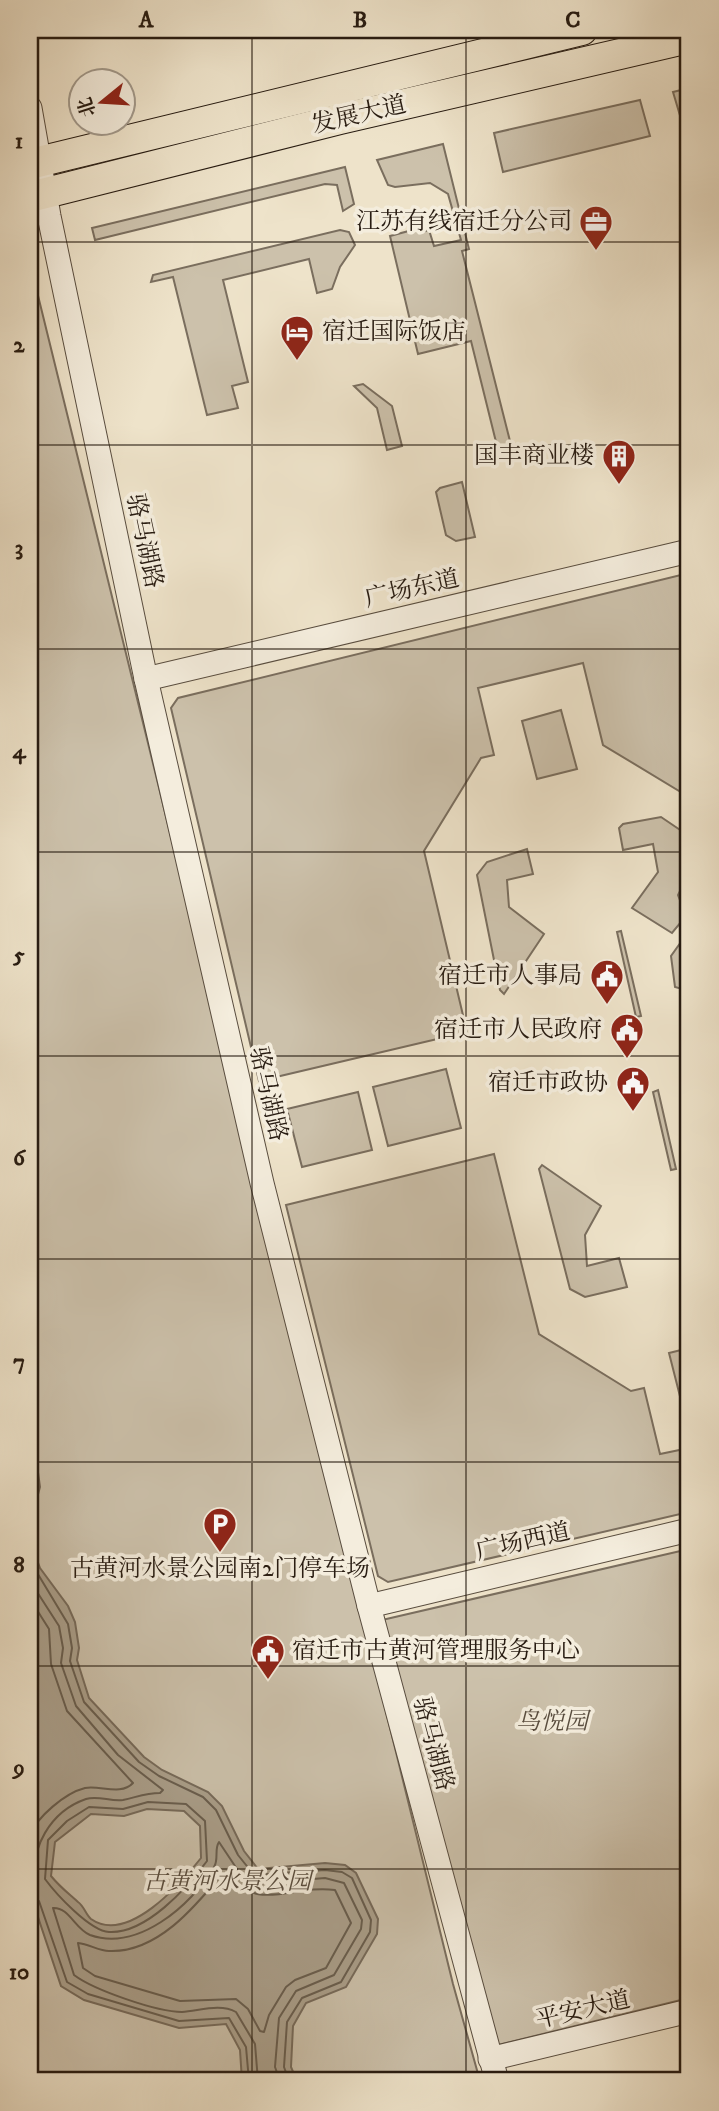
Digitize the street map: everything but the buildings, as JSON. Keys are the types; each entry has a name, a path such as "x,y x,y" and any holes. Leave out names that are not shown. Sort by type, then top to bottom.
{"main road":[{"name":"发展大道","path":"34,163 582,30"},
{"name":"发展大道","path":"37,195 340,119 689,38"}],"street":[{"name":"骆马湖路","path":"30,108 37,195 261,1183 369,1606 497,2081"},
{"name":"广场东道","path":"146,679 689,551"},
{"name":"广场西道","path":"369,1606 689,1530"},
{"name":"平安大道","path":"489,2059 689,2011"}],"green space":[{"path":"689,88 689,133 684,129 673,92"},
{"path":"640,100 650,136 503,172 494,133"},
{"path":"443,144 469,249 462,251 512,449 511,453 500,458 471,341 418,354 390,236 420,228 422,232 429,230 434,246 461,240 448,194 430,183 395,187 388,185 377,160"},
{"path":"345,167 354,204 343,211 337,185 325,184 95,240 92,228"},
{"path":"340,230 349,232 355,245 340,267 332,289 317,293 309,259 223,280 248,382 232,386 238,408 207,415 173,277 151,282 153,275"},
{"name":"古黄河水景公园","path":"30,263 453,1984 480,2081 30,2081"},
{"path":"363,384 392,406 402,446 387,450 377,408 354,386"},
{"path":"462,482 475,537 456,541 446,535 436,492 440,488"},
{"path":"689,573 689,797 603,745 583,663 478,688 494,755 481,758 424,851 467,1032 259,1081 171,708 178,698"},
{"path":"561,710 577,769 537,779 522,721"},
{"path":"661,817 689,836 689,873 678,895 686,916 672,933 632,908 658,872 653,844 623,850 619,828 623,824"},
{"path":"527,849 533,874 507,880 509,907 544,934 504,994 500,990 477,875 487,862"},
{"path":"621,931 641,1016 636,1017 617,932"},
{"path":"686,935 689,935 689,991 675,987 671,956"},
{"path":"446,1069 461,1128 388,1146 373,1087"},
{"path":"658,1090 676,1169 671,1170 653,1092"},
{"path":"358,1092 372,1150 302,1167 287,1109"},
{"path":"494,1154 539,1334 631,1391 644,1388 660,1454 689,1448 689,1512 388,1582 378,1576 286,1205"},
{"path":"542,1165 601,1206 585,1235 587,1266 619,1258 627,1287 585,1297 570,1289 539,1169"},
{"path":"689,1348 689,1411 684,1412 669,1353"},
{"name":"鸟悦园","path":"689,1549 689,1998 498,2045 382,1620"}],"water":[{"path":"30,1414 40,1487 30,1524"},
{"path":"30,1541 40,1568 68,1606 75,1622 79,1648 77,1660 89,1698 144,1757 162,1770 208,1792 222,1806 244,1851 258,1869 325,1863 345,1865 356,1873 378,1919 377,1934 346,1987 306,2003 293,2026 291,2067 297,2081 242,2081 240,2050 226,2024 179,2028 84,2000 61,1986 30,1893","holes":["147,1809 184,1811 200,1826 201,1858 181,1882 137,1918 121,1924 106,1925 91,1919 80,1904 51,1876 55,1842 91,1814 124,1816"]}],"place":[{"name":"江苏有线宿迁分公司","path":"596,252"},
{"name":"宿迁国际饭店","path":"297,362"},
{"name":"国丰商业楼","path":"619,486"},
{"name":"宿迁市人事局","path":"607,1006"},
{"name":"宿迁市人民政府","path":"627,1060"},
{"name":"宿迁市政协","path":"633,1113"},
{"name":"古黄河水景公园南2门停车场","path":"220,1554"},
{"name":"宿迁市古黄河管理服务中心","path":"268,1681"}]}
